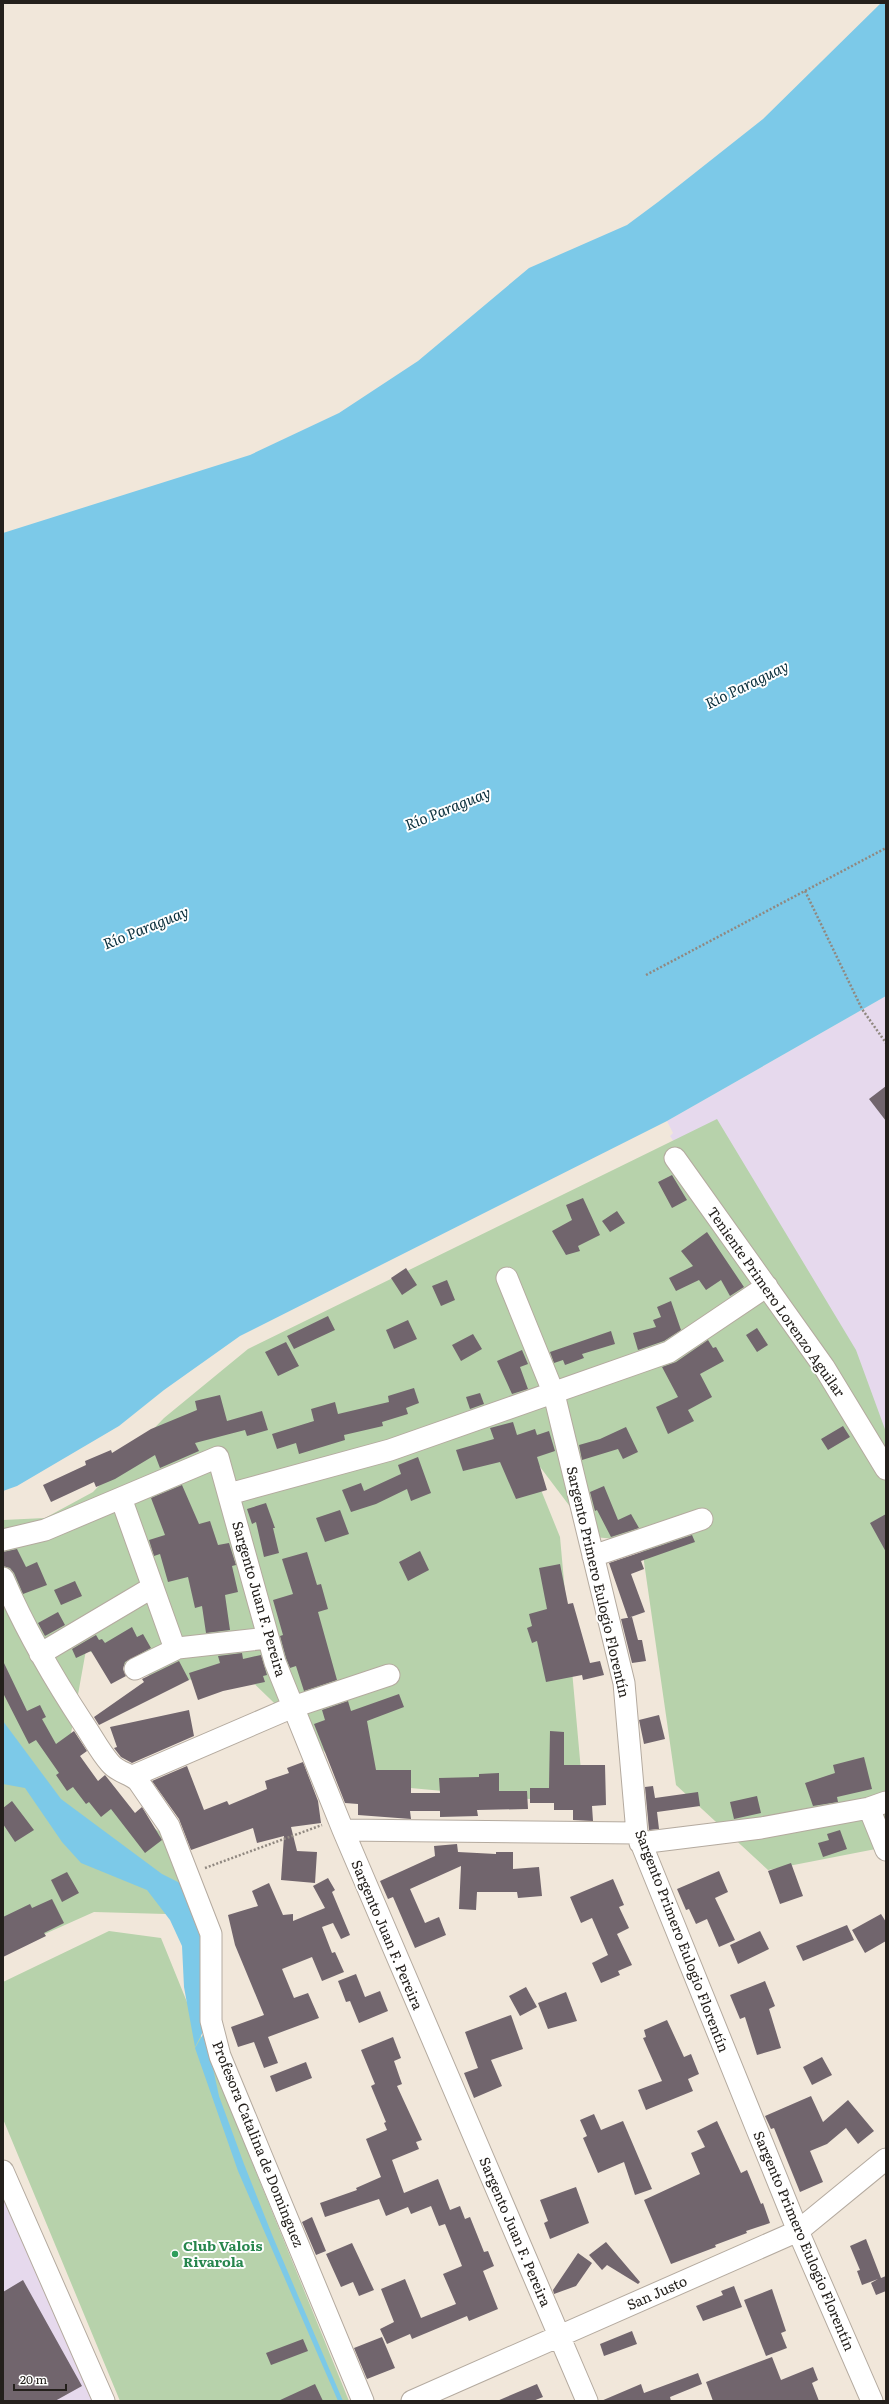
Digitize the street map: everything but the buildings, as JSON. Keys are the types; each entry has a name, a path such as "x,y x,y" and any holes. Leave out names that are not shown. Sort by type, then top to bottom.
{"street":[{"name":"Teniente Primero Lorenzo Aguilar","path":"675,1158 824,1367 886,1469"},
{"name":"Sargento Primero Eulogio Florentín","path":"506,1278 554,1394 624,1683 639,1838 798,2231 872,2401"},
{"path":"229,1494 390,1450 554,1394 668,1352 767,1286"},
{"name":"Sargento Juan F. Pereira","path":"121,1498 218,1457 275,1662 340,1825 587,2401"},
{"path":"3,1540 45,1530 121,1498 175,1649"},
{"path":"593,1556 702,1519"},
{"path":"3,1578 25,1628 60,1689 110,1764 122,1774 133,1776 293,1707 389,1675"},
{"path":"40,1654 152,1587"},
{"path":"135,1669 175,1649 268,1638"},
{"name":"Profesora Catalina de Dominguez","path":"133,1776 168,1826 189,1874 211,1934 212,2021 220,2056 363,2401"},
{"path":"340,1825 639,1838 761,1828 878,1805 886,1850"},
{"name":"San Justo","path":"412,2401 798,2231 886,2160"},
{"path":"3,2171 104,2401"}],"path":[{"path":"646,975 886,848"},
{"path":"805,891 862,1009 886,1043"},
{"path":"189,1874 340,1825"}],"shaded area":[{"path":"886,996 886,1455 670,1136 673,1133 667,1121"},
{"path":"3,2188 95,2401 3,2401"}],"green space":[{"path":"717,1119 856,1350 886,1432 886,1847 768,1870 676,1785 641,1541 593,1537 522,1443 560,1537 584,1804 357,1783 242,1672 167,1683 86,1650 65,1767 170,1839 202,1915 94,1912 29,1941 3,1934 3,1520 45,1518 93,1492 164,1418 248,1349"},
{"name":"Club Valois Rivarola","path":"109,1931 161,1938 349,2401 120,2401 3,2119 3,1982"}],"water":[{"name":"Río Paraguay","path":"881,3 886,3 886,996 667,1121 240,1336 164,1390 119,1426 17,1486 3,1491 3,533 250,455 339,413 418,361 529,268 627,225 658,202 763,119"},
{"path":"3,1721 61,1799 162,1874 182,1884 205,1951 205,2028 195,2047 184,1987 182,1946 170,1920 147,1890 81,1863 62,1842 25,1788 3,1784"},
{"path":"205,2031 219,2096 244,2164 273,2237 343,2401 338,2401 238,2171 195,2048"}],"place":[{"name":"Club Valois Rivarola","path":"175,2254"}]}
